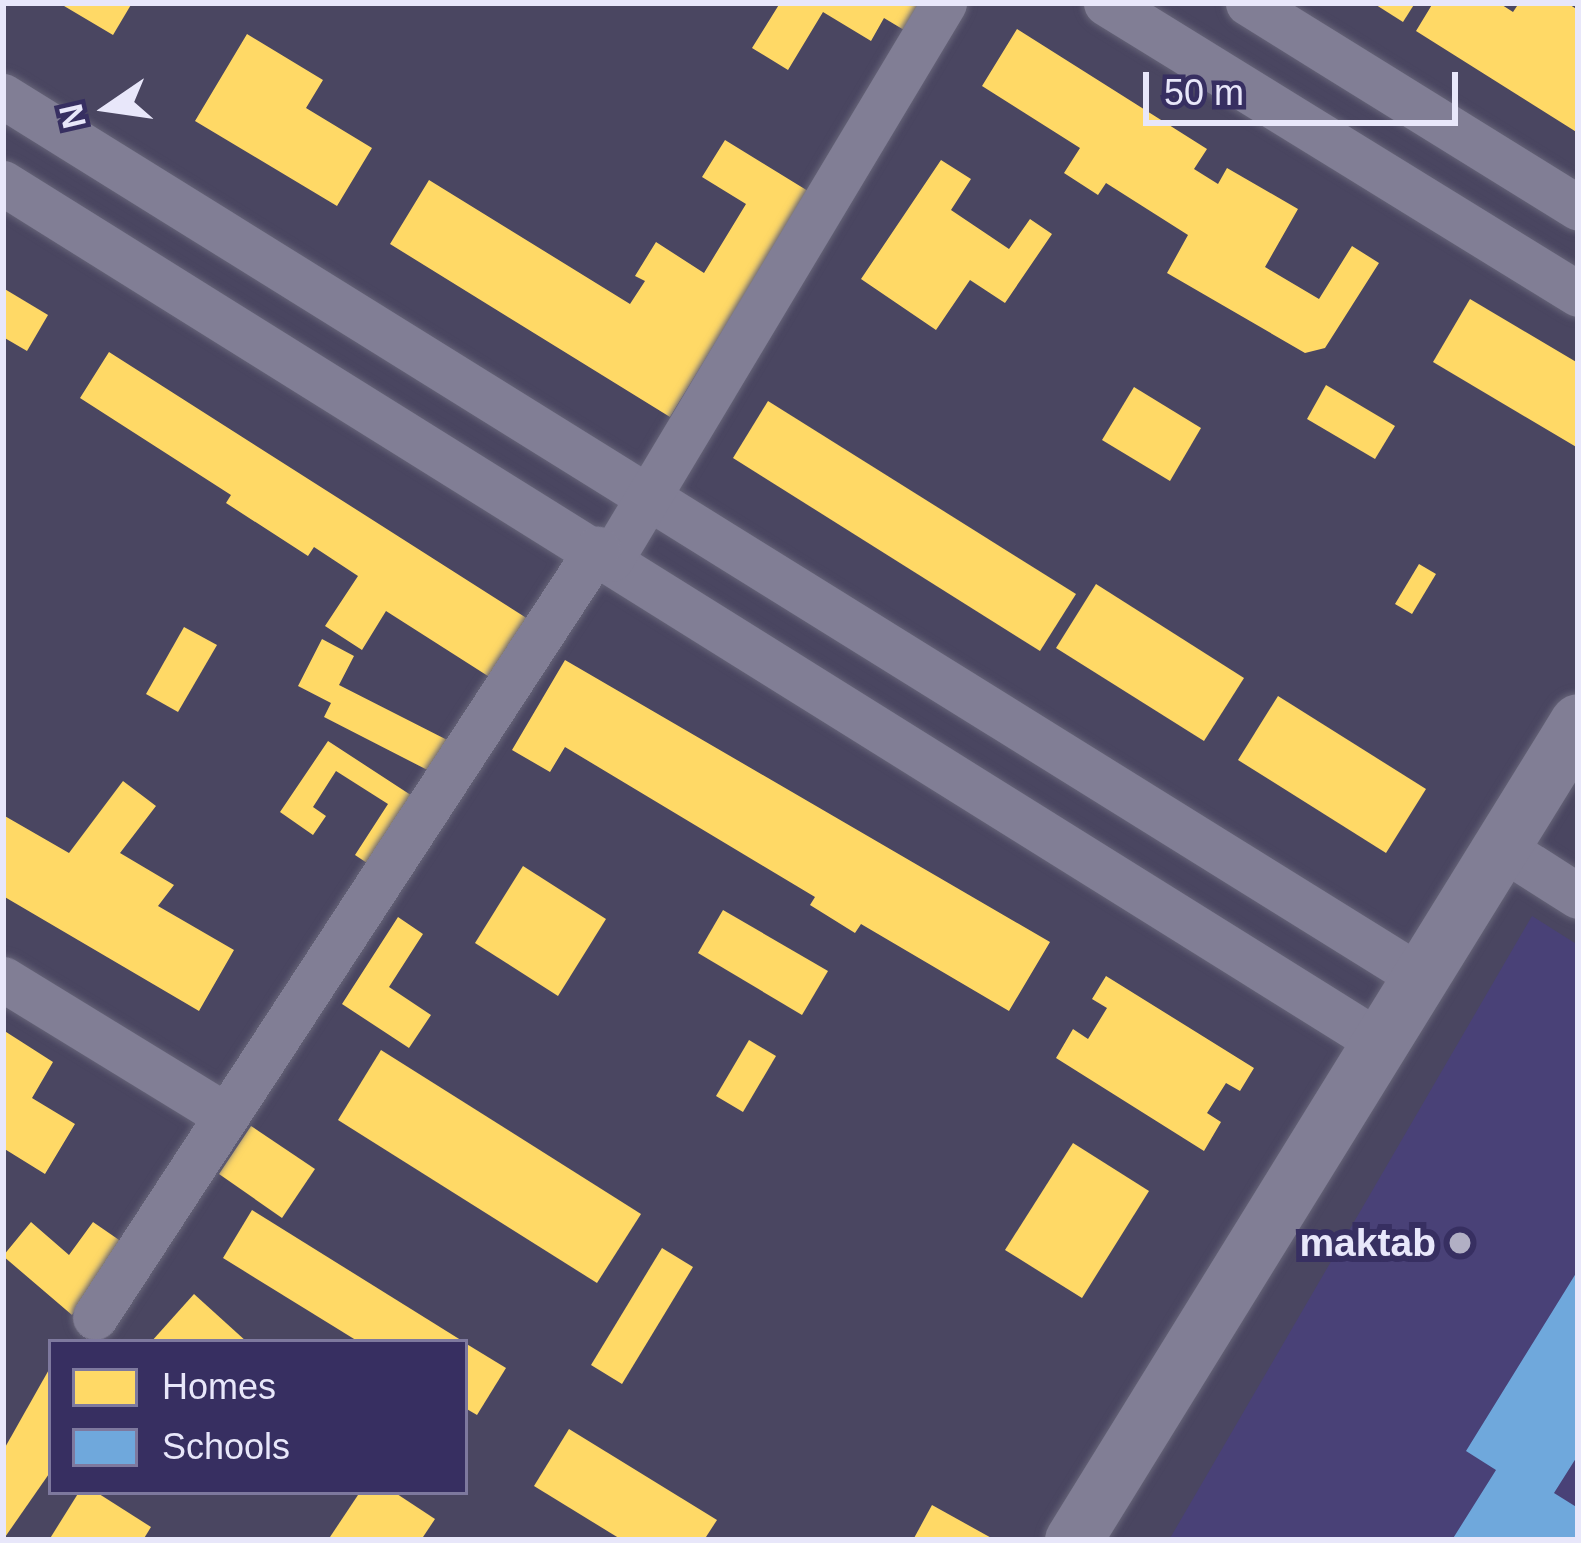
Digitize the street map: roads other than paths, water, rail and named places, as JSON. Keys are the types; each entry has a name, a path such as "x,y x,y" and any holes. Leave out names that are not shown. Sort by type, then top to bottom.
{"street":[{"path":"94,1317 222,1113 604,554 652,498 944,3"},
{"path":"1106,3 1578,294"},
{"path":"1248,3 1578,208"},
{"path":"3,96 1420,977"},
{"path":"3,183 132,258 1377,1041"},
{"path":"132,258 126,214 167,198"},
{"path":"1073,1540 1578,722"},
{"path":"1501,847 1578,896"},
{"path":"3,979 222,1113"}],"place":[{"name":"maktab","path":"1460,1243"}]}
